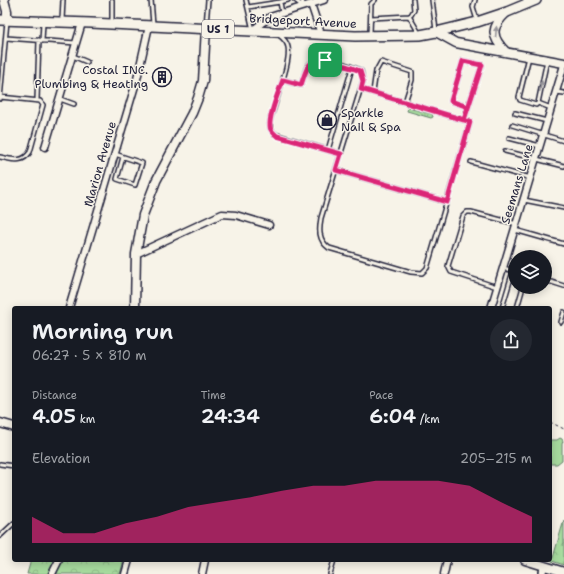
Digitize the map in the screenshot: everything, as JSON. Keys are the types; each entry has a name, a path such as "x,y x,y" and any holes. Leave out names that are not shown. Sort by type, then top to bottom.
{"main road":[{"name":"US 1","path":"436,32 477,22 536,0"},
{"name":"Bridgeport Avenue","path":"4,20 370,36 420,35 436,32"}],"street":[{"path":"4,0 7,11 4,20"},
{"path":"253,30 263,22 283,14 303,3 311,4 324,0"},
{"path":"311,4 321,34"},
{"path":"506,52 498,44 494,34 497,23 507,12"},
{"path":"45,147 82,23"},
{"name":"Marion Avenue","path":"70,306 137,79 151,26"},
{"path":"135,306 136,254 143,216 150,195 192,113 198,98 203,81 206,28"},
{"path":"436,32 456,42 564,64"},
{"name":"Seemans Lane","path":"492,306 564,64"},
{"path":"136,254 217,215 236,215 269,225"},
{"path":"0,423 12,426"},
{"path":"52,574 58,562"},
{"path":"125,574 129,562"},
{"path":"202,574 205,562"},
{"path":"444,574 447,562"},
{"path":"529,562 543,570 564,572"}],"lane":[{"path":"62,22 63,0"},
{"path":"112,0 112,24"},
{"path":"151,0 151,26"},
{"path":"206,28 208,0"},
{"path":"246,0 253,30"},
{"path":"248,7 288,0"},
{"path":"295,0 303,3"},
{"path":"370,36 371,4 375,0"},
{"path":"371,18 409,16 414,10 413,0"},
{"path":"432,0 436,32"},
{"path":"475,0 474,7 477,22"},
{"path":"280,2 283,14"},
{"path":"409,16 420,35"},
{"path":"0,157 20,160 26,157 30,152 43,105 37,100 0,98 6,38 4,20"},
{"path":"37,100 43,21"},
{"path":"273,32 285,41 289,49 289,55 271,118 271,130 277,136 341,154"},
{"path":"6,38 77,43"},
{"path":"73,56 87,62"},
{"path":"529,57 519,97 520,100 536,105 538,103 551,108"},
{"path":"283,80 301,85 308,67 311,62 315,60 331,60 358,70 362,74 363,81 361,89 321,218 319,230 326,246 329,248 411,272 422,273 427,268 470,122 361,89"},
{"path":"538,103 547,60"},
{"path":"464,120 482,65 463,61 451,101 468,107"},
{"path":"373,92 376,70 381,62 412,72 412,80 405,102"},
{"path":"328,150 352,68"},
{"path":"556,91 564,93"},
{"path":"60,99 74,104"},
{"path":"515,113 547,121"},
{"path":"512,125 564,141"},
{"path":"510,138 540,146"},
{"path":"505,151 564,166"},
{"path":"115,154 142,163 135,185 117,179 123,157"},
{"path":"471,162 531,178"},
{"path":"336,170 447,202"},
{"path":"524,200 564,208"},
{"path":"497,287 451,272 448,266 463,216 467,212 471,212 564,244"},
{"path":"504,268 508,269"},
{"path":"552,282 564,286"},
{"path":"503,306 508,290"},
{"path":"518,306 521,294"},
{"path":"561,322 564,312"},
{"path":"0,464 12,466"},
{"path":"0,536 12,525"},
{"path":"330,574 333,562"}],"path":[{"path":"552,423 564,429"}],"green space":[{"path":"408,108 432,114 433,117 431,118 407,111"},
{"path":"560,438 563,441 562,460 557,464 552,464 552,440 557,440"},
{"path":"564,520 564,565 552,561"},
{"path":"30,562 123,562 120,574 27,574"}],"place":[{"name":"Costal INC. Plumbing & Heating","path":"162,77"},
{"name":"Sparkle Nail & Spa","path":"327,120"}],"route":[{"path":"325,60 321,59 311,62 301,85 283,80 270,122 271,130 277,136 341,154 336,170 447,202 470,122 464,120 482,65 463,61 451,101 468,107 464,120 361,89 363,81 360,71 331,60 325,60"}]}
